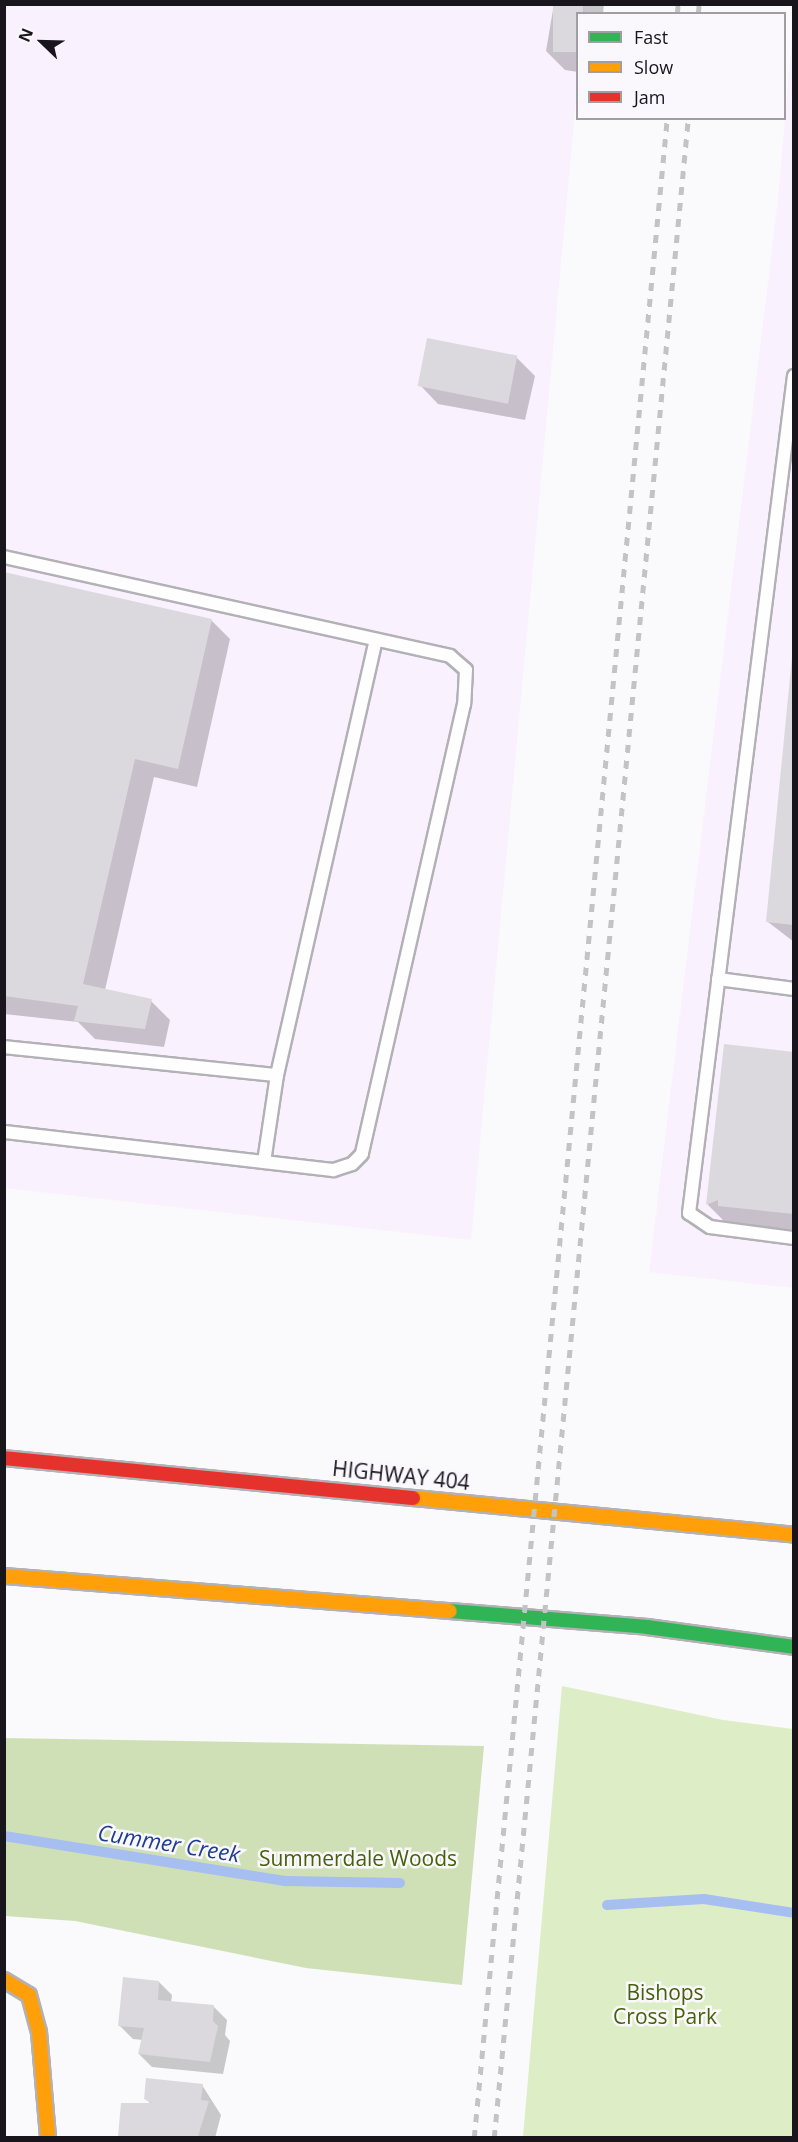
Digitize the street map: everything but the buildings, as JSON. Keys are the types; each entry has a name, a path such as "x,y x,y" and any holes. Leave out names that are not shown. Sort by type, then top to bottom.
{"main road":[{"name":"HIGHWAY 404","path":"4,1458 794,1535"},
{"path":"4,1576 647,1627 794,1647"},
{"path":"4,1980 29,1995 39,2032 48,2138"}],"lane":[{"path":"794,376 689,1213 710,1227 794,1238"},
{"path":"4,557 450,656 466,670 464,704 362,1154 333,1170 4,1132"},
{"path":"264,1162 277,1076 376,640"},
{"path":"718,980 794,989"},
{"path":"4,1047 277,1076"}],"shaded area":[{"path":"5,5 585,5 584,12 576,12 576,100 471,1240 5,1188"},
{"path":"793,27 793,1288 649,1272 778,199"}],"green space":[{"name":"Bishops Cross Park","path":"562,1686 723,1720 793,1729 793,2137 523,2137"},
{"name":"Summerdale Woods","path":"4,1738 484,1746 462,1985 306,1968 75,1921 5,1916"}],"waterway":[{"name":"Cummer Creek","path":"4,1836 286,1881 400,1883"},
{"name":"Cummer Creek","path":"607,1905 704,1899 794,1913"}],"railway":[{"path":"677,12 678,4"},
{"path":"698,12 699,4"},
{"path":"474,2138 667,120"},
{"path":"494,2138 688,120"}],"traffic: fast":[{"path":"450,1611 647,1627 794,1647"}],"traffic: slow":[{"path":"413,1498 794,1535"},
{"path":"4,1576 450,1611"},
{"path":"4,1980 29,1995 39,2032 48,2138"}],"traffic: jam":[{"path":"4,1458 413,1498"}]}
